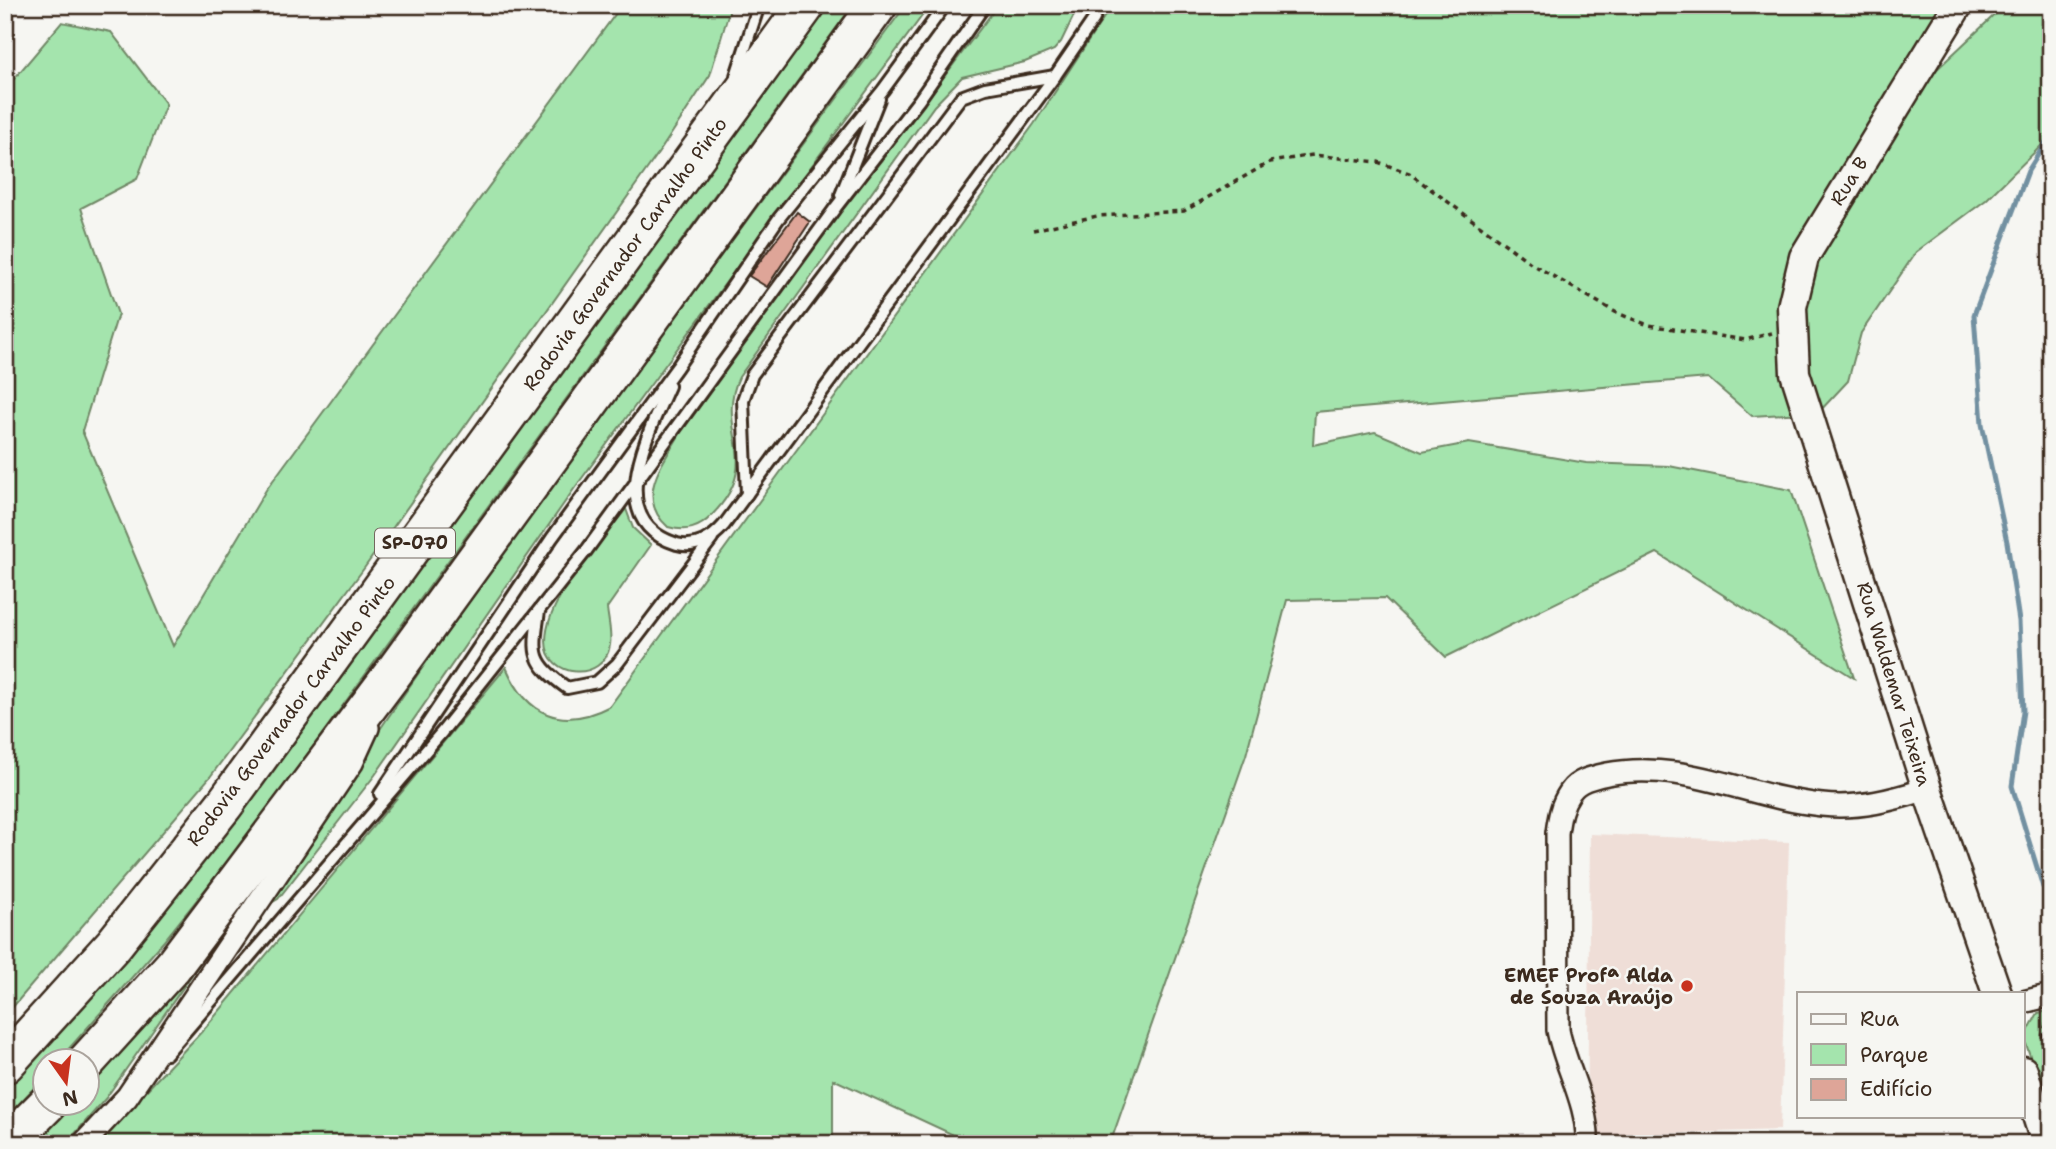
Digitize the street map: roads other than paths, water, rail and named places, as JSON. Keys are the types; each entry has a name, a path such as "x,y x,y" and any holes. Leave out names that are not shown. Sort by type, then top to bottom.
{"highway":[{"name":"Rodovia Governador Carvalho Pinto","path":"5,1064 114,944 224,805 608,280 700,147 806,5"},
{"name":"SP-070","path":"99,1048 173,966 394,672 878,5"},
{"path":"7,1144 33,1118"}],"street":[{"name":"Rua B","path":"1795,373 1791,327 1796,282 1809,247 1958,5"},
{"name":"Rua Waldemar Teixeira","path":"1795,373 1927,789 1997,992"},
{"path":"83,1144 127,1097 352,763 394,672"},
{"path":"1587,1140 1558,1030 1557,832 1560,812 1570,792 1580,783 1594,777 1656,770 1699,776 1821,805 1858,806 1927,789"},
{"path":"2024,1002 2051,995"},
{"path":"2024,1074 2046,1144"}],"lane":[{"path":"700,147 739,68 759,5"},
{"path":"359,826 552,538 677,367 779,218 883,90 945,5"},
{"path":"127,1097 187,1031 359,826 442,732 540,609 635,485 836,207 919,100 985,5"},
{"path":"540,609 534,648 543,671 567,688 597,682 617,664 747,494 1055,76 1094,19 1096,5"},
{"path":"747,494 743,400 752,375 961,97 985,88 1055,76"},
{"path":"836,207 883,90"},
{"path":"677,367 642,447 635,485 643,522 662,539 683,545 712,539"}],"waterway":[{"path":"2043,887 2012,786 2023,711 2019,621 2007,542 1982,424 1974,315 2028,171 2051,134"}],"place":[{"name":"EMEF Profª Alda de Souza Araújo","path":"1687,986"}]}
